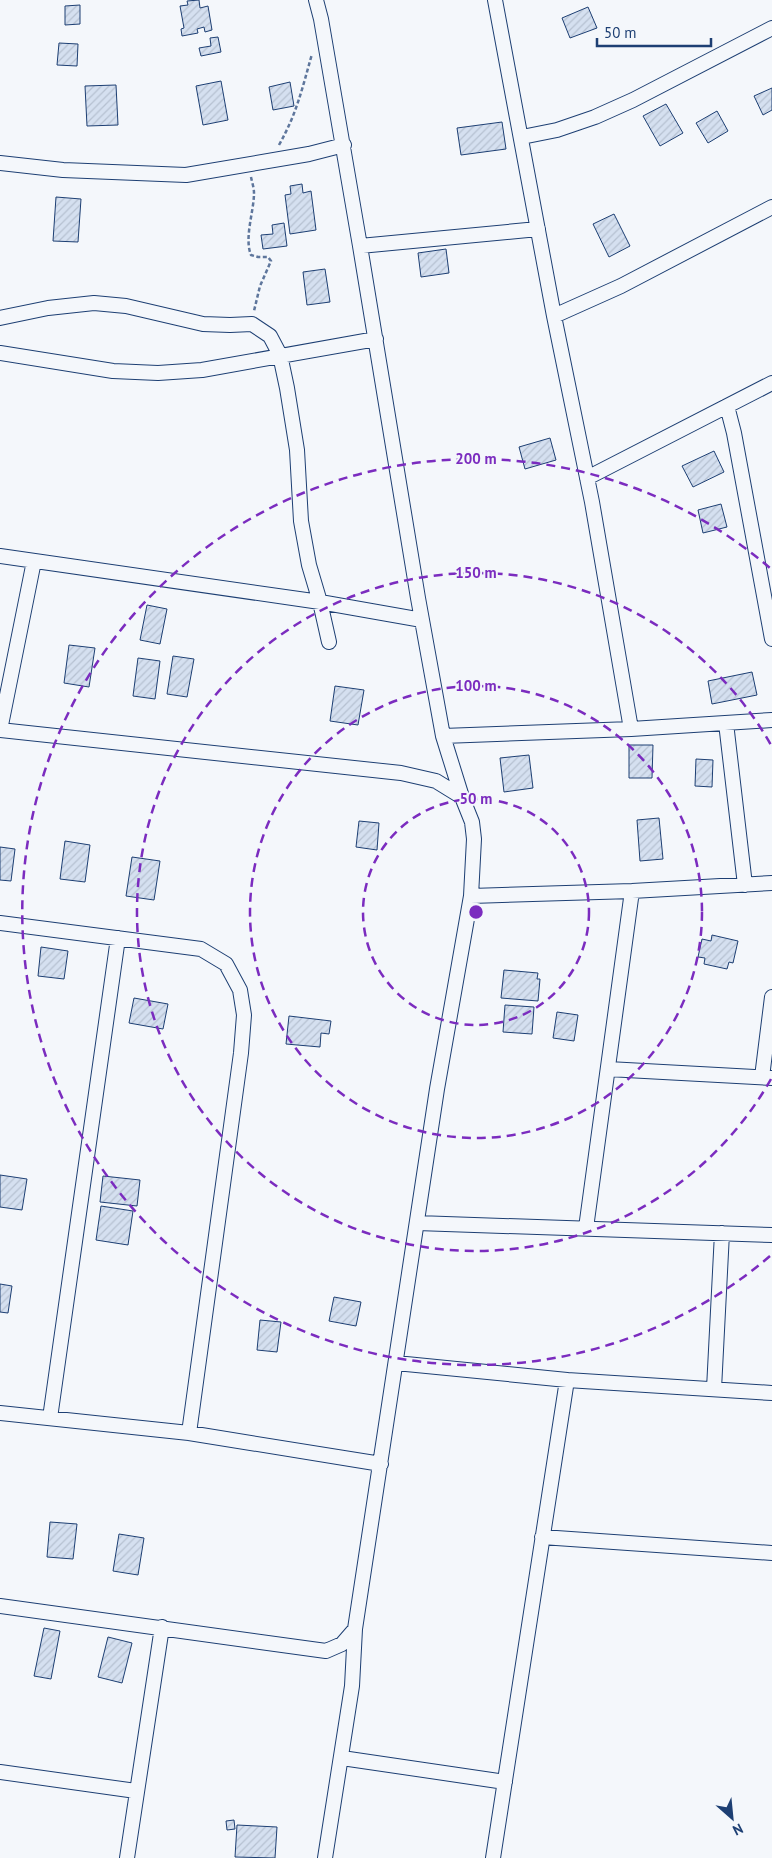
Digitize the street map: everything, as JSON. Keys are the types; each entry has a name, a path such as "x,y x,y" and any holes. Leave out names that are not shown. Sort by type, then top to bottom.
{"street":[{"path":"316,0 344,145 422,620 443,736 472,822 474,839 471,896 453,991 355,1629 352,1686 326,1858"},
{"path":"495,0 554,316 592,502 631,729"},
{"path":"522,137 557,130 595,118 772,28"},
{"path":"0,163 63,170 186,175 309,154 344,145"},
{"path":"554,316 621,286 772,207"},
{"path":"360,246 538,229"},
{"path":"0,318 48,308 94,304 126,306 203,324 252,324 270,336 280,355 287,388 297,450 301,521 309,565 329,642"},
{"path":"0,353 112,371 158,373 202,370 376,339"},
{"path":"587,478 772,383"},
{"path":"726,406 766,572 772,639"},
{"path":"0,556 320,602 422,620"},
{"path":"34,561 0,730 401,773 436,781 462,797"},
{"path":"443,736 631,729 772,720"},
{"path":"726,723 744,885"},
{"path":"471,896 632,892 772,883"},
{"path":"586,1228 632,892"},
{"path":"0,923 201,949 226,964 240,990 244,1014 241,1053 189,1433"},
{"path":"50,1418 118,938"},
{"path":"608,1069 767,1077 772,997"},
{"path":"417,1223 772,1235"},
{"path":"714,1389 722,1233"},
{"path":"396,1363 567,1380 772,1393"},
{"path":"493,1858 567,1380"},
{"path":"0,1412 189,1433 381,1464"},
{"path":"542,1537 772,1553"},
{"path":"0,1606 326,1651 342,1644 355,1629"},
{"path":"127,1858 162,1627"},
{"path":"342,1758 505,1782"},
{"path":"0,1772 136,1791"}],"building":[{"path":"199,0 200,8 208,6 212,30 205,32 204,27 197,29 198,33 182,36 181,29 184,28 180,6 188,5 187,1"},
{"path":"80,5 80,24 65,25 65,6"},
{"path":"588,7 597,28 570,38 562,18"},
{"path":"218,37 221,52 201,56 199,48 211,46 210,38"},
{"path":"59,43 78,44 77,66 57,65"},
{"path":"221,81 228,120 203,125 196,86"},
{"path":"290,82 294,106 273,110 269,87"},
{"path":"116,85 118,125 87,126 85,86"},
{"path":"772,88 772,110 763,115 754,96"},
{"path":"666,104 683,133 660,146 643,116"},
{"path":"717,111 728,131 708,143 696,123"},
{"path":"502,122 506,149 461,155 457,128"},
{"path":"302,184 303,193 311,191 316,230 290,234 285,195 291,194 290,186"},
{"path":"56,197 81,199 78,242 53,241"},
{"path":"614,214 630,246 609,257 593,224"},
{"path":"284,223 287,246 263,249 261,235 273,234 272,225"},
{"path":"446,249 449,273 421,277 418,253"},
{"path":"325,269 330,302 307,305 303,272"},
{"path":"550,438 556,460 525,469 519,447"},
{"path":"714,451 724,472 693,487 682,466"},
{"path":"721,504 727,527 703,533 698,510"},
{"path":"147,605 167,609 160,644 140,640"},
{"path":"69,645 95,648 89,687 64,683"},
{"path":"173,656 194,659 187,697 167,694"},
{"path":"138,658 160,661 155,699 133,696"},
{"path":"752,672 757,695 712,704 708,681"},
{"path":"335,686 364,690 358,725 330,721"},
{"path":"629,745 653,745 652,778 629,778"},
{"path":"529,755 533,788 504,792 500,758"},
{"path":"696,759 713,760 712,787 695,786"},
{"path":"659,818 663,859 640,861 637,820"},
{"path":"359,821 379,823 377,850 356,847"},
{"path":"65,841 90,845 85,882 60,879"},
{"path":"0,847 15,849 11,881 0,880"},
{"path":"132,857 160,861 154,900 126,896"},
{"path":"712,935 738,941 733,963 729,962 727,969 704,964 705,958 698,957 702,939 711,941"},
{"path":"41,947 68,951 64,979 38,976"},
{"path":"504,970 538,973 537,979 540,979 538,1001 501,998"},
{"path":"134,998 168,1004 163,1029 129,1023"},
{"path":"505,1005 534,1007 532,1034 503,1032"},
{"path":"557,1012 578,1015 574,1041 553,1038"},
{"path":"289,1016 331,1021 329,1034 321,1033 320,1047 286,1044"},
{"path":"0,1175 27,1179 22,1210 0,1207"},
{"path":"103,1176 140,1180 137,1206 100,1202"},
{"path":"101,1206 133,1211 128,1245 96,1240"},
{"path":"0,1284 12,1286 8,1313 0,1312"},
{"path":"334,1297 361,1302 356,1326 329,1321"},
{"path":"260,1320 281,1322 277,1352 257,1350"},
{"path":"50,1522 77,1524 73,1559 47,1557"},
{"path":"119,1534 144,1538 138,1575 113,1571"},
{"path":"44,1628 60,1631 51,1679 34,1676"},
{"path":"108,1637 132,1643 122,1683 98,1677"},
{"path":"234,1820 235,1829 227,1830 226,1821"},
{"path":"237,1825 277,1827 275,1858 235,1857"}]}
